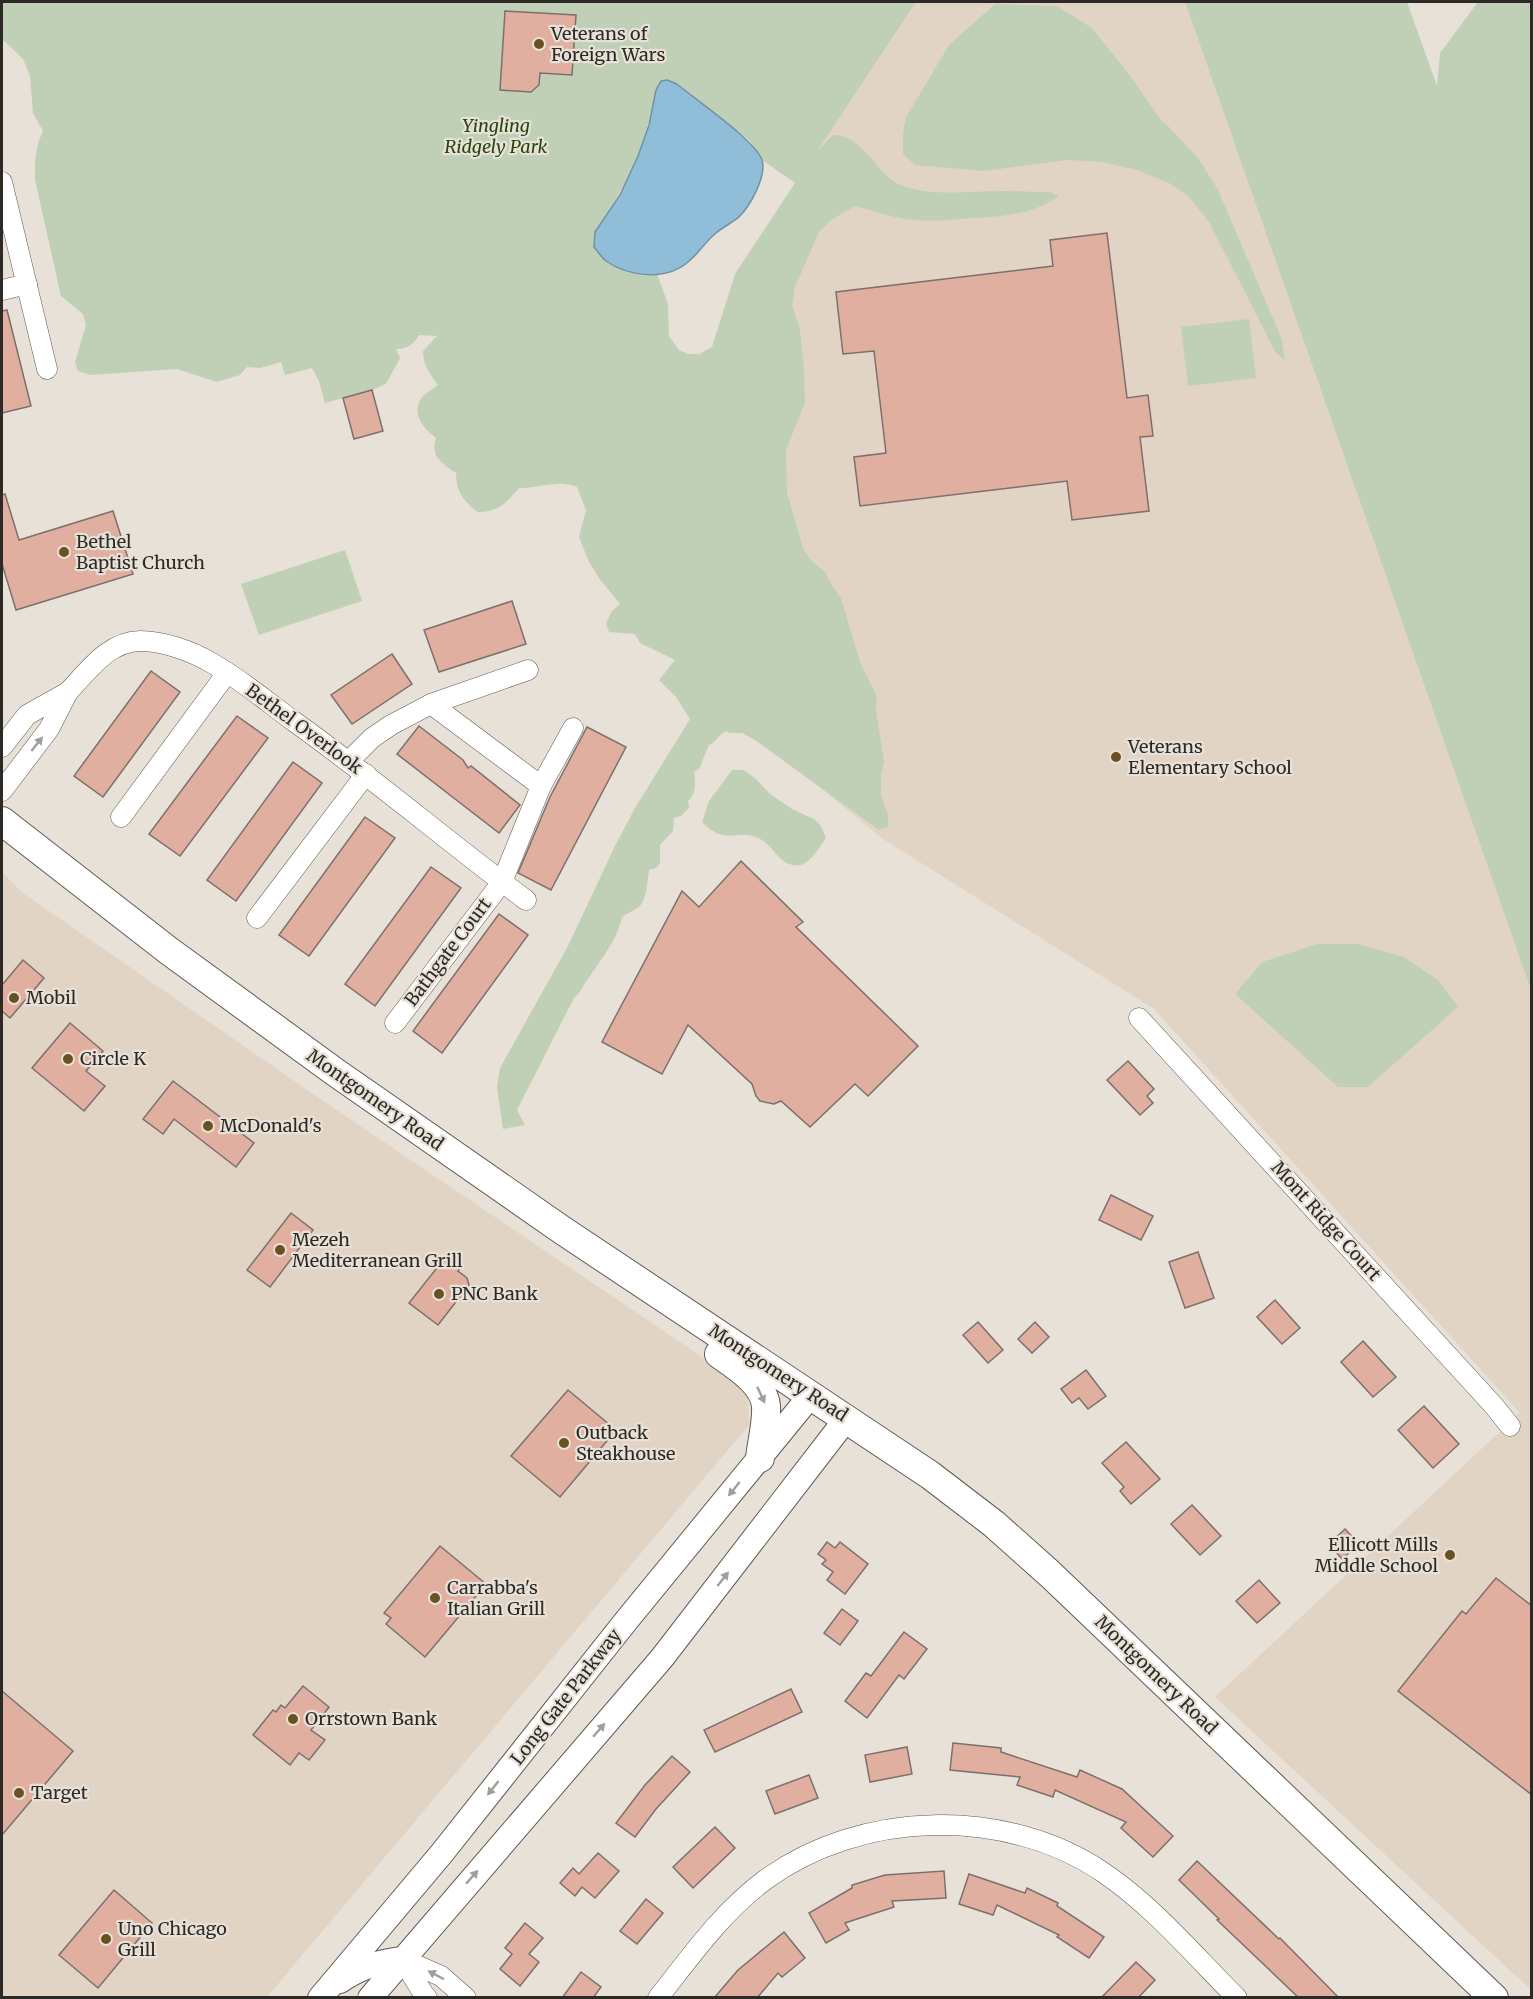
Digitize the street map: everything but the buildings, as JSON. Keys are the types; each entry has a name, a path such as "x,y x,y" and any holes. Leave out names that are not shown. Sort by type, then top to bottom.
{"main road":[{"name":"Montgomery Road","path":"2,821 169,951 334,1072 562,1230 847,1418 930,1475 985,1517 1050,1574 1494,1998"},
{"path":"562,1230 562,1251 736,1366 761,1389 766,1405 760,1458"}],"street":[{"path":"2,182 47,369"},
{"path":"2,290 27,284"},
{"name":"Bethel Overlook","path":"2,747 27,715 68,692 106,653 124,644 140,641 160,644 193,654 227,673 349,761 526,900"},
{"path":"349,761 372,738 431,704 528,670"},
{"path":"121,816 227,673"},
{"name":"Bethel Overlook","path":"2,791 50,729 68,692"},
{"path":"431,704 541,786"},
{"name":"Bathgate Court","path":"394,1023 502,882 541,786 573,728"},
{"path":"257,918 366,774"},
{"name":"Mont Ridge Court","path":"1139,1017 1510,1426"},
{"name":"Long Gate Parkway","path":"323,1993 410,1890 811,1395"},
{"path":"370,1998 662,1658 847,1418"},
{"path":"658,1998 712,1929 763,1882 784,1867 830,1844 911,1826 957,1825 1030,1839 1068,1853 1103,1872 1138,1899 1226,1994"},
{"path":"410,1890 403,1905 402,1959 423,1994 428,1998"},
{"path":"362,1998 370,1965 371,1935 419,1930 434,1922"},
{"path":"323,1993 351,1973 377,1962 402,1959 441,1976 466,1998"}],"shaded area":[{"name":"Veterans Elementary School","path":"916,2 1185,2 1531,990 1531,1990 1215,1697 1520,1413 1154,1009 883,839 682,675 735,274"},
{"path":"2,872 23,893 313,1094 748,1388 749,1425 267,1997 2,1997"}],"green space":[{"name":"Yingling Ridgely Park","path":"2,2 916,2 818,150 833,135 844,137 861,148 892,180 913,189 951,192 1049,192 1059,196 1036,208 1011,215 946,220 904,219 855,206 831,220 819,232 795,287 792,305 800,330 805,403 786,450 787,493 804,551 825,572 841,598 860,662 877,697 876,711 884,761 881,796 888,814 888,827 879,830 755,740 742,733 726,731 723,733 709,745 699,769 694,772 695,788 688,801 689,808 681,816 674,818 673,831 660,845 660,863 656,868 649,870 641,904 622,917 610,946 574,998 517,1110 525,1125 503,1129 497,1087 500,1068 568,946 635,808 690,719 676,697 659,680 675,660 640,643 635,634 609,632 606,623 612,611 620,604 589,562 579,537 586,510 577,487 556,484 519,488 501,506 485,512 477,512 464,499 457,485 456,473 438,459 435,450 436,438 423,426 417,409 422,397 438,385 423,356 423,351 437,336 419,335 409,346 396,349 400,358 386,384 325,403 319,381 312,368 285,375 281,362 260,368 247,367 240,375 217,382 177,369 90,375 78,371 75,362 86,325 83,314 61,296 35,180 35,160 43,131 33,113 30,76 23,59 2,39","holes":["678,84 750,141 762,160 795,183 735,274 712,347 699,354 688,354 679,350 669,336 668,304 657,274 648,275 604,217 623,187 637,156 656,90"]},
{"path":"1185,2 1407,2 1437,86 1440,53 1478,2 1531,2 1531,990"},
{"path":"995,4 1057,6 1092,28 1132,78 1162,122 1198,158 1218,190 1281,337 1285,360 1276,353 1209,222 1189,197 1169,183 1137,170 1102,162 1068,160 984,171 915,165 903,154 906,117 949,45"},
{"path":"1249,319 1256,378 1188,386 1181,327"},
{"path":"345,550 362,601 259,635 241,584"},
{"path":"732,770 744,770 770,794 792,809 814,819 821,826 826,838 808,861 800,865 787,863 758,838 750,835 718,834 702,822 709,801"},
{"path":"1317,944 1358,944 1404,957 1439,981 1458,1007 1368,1087 1338,1087 1235,994 1262,962"}],"water":[{"path":"667,80 677,84 724,120 757,152 763,167 760,182 752,198 736,219 712,236 688,262 679,268 647,275 625,271 606,261 594,247 595,232 620,195 649,125 656,90 661,81"}],"place":[{"name":"Veterans of Foreign Wars","path":"539,44"},
{"name":"Bethel Baptist Church","path":"64,552"},
{"name":"Veterans Elementary School","path":"1116,757"},
{"name":"Mobil","path":"14,998"},
{"name":"Circle K","path":"68,1059"},
{"name":"McDonald's","path":"208,1126"},
{"name":"Mezeh Mediterranean Grill","path":"280,1250"},
{"name":"PNC Bank","path":"439,1294"},
{"name":"Outback Steakhouse","path":"564,1443"},
{"name":"Ellicott Mills Middle School","path":"1450,1555"},
{"name":"Carrabba's Italian Grill","path":"435,1598"},
{"name":"Orrstown Bank","path":"293,1719"},
{"name":"Target","path":"19,1793"},
{"name":"Uno Chicago Grill","path":"106,1939"}]}
